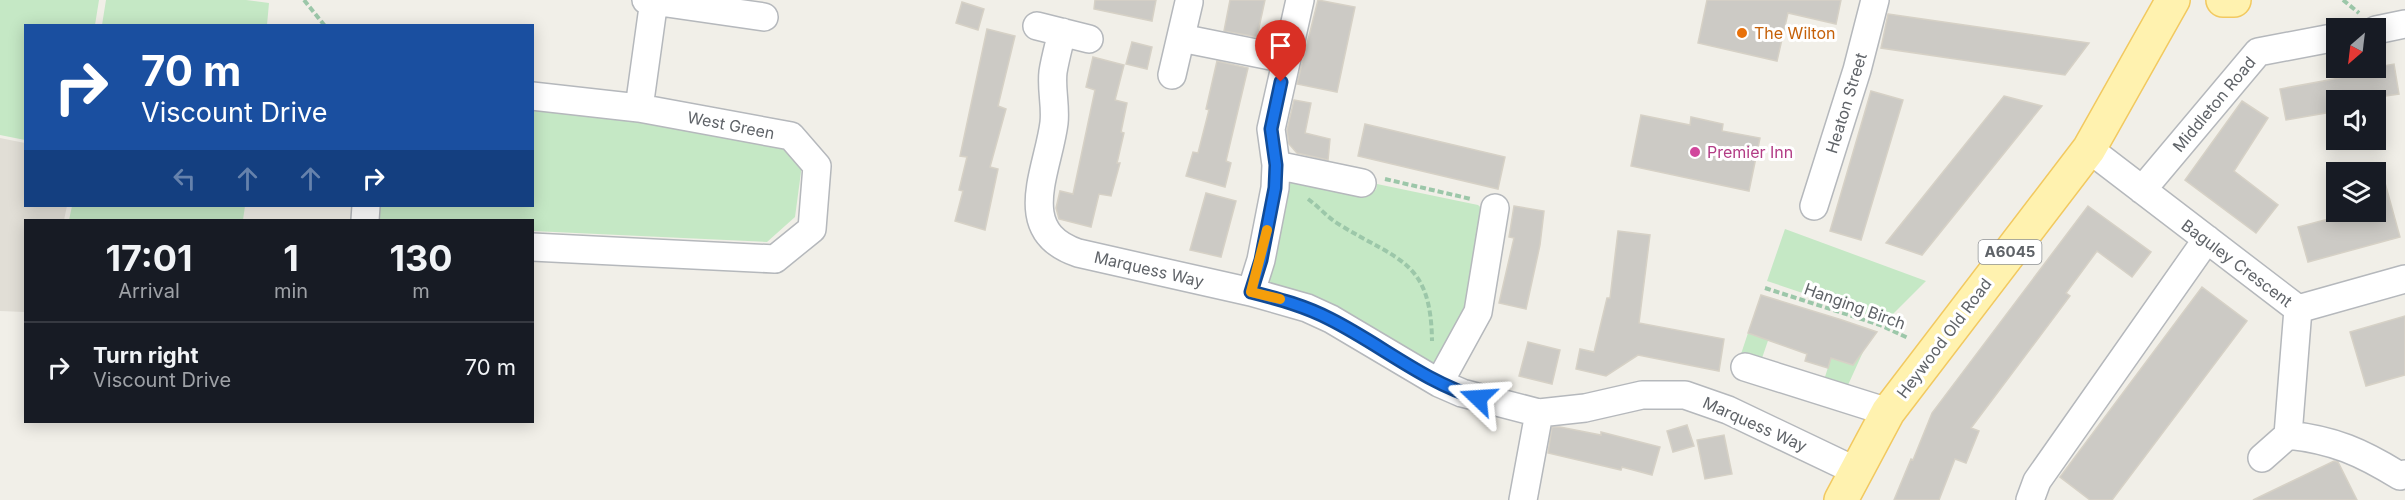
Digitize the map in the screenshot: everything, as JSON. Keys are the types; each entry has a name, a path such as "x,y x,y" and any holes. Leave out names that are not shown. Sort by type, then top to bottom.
{"main road":[{"name":"Heywood Old Road","path":"1841,500 1888,412 2089,149 2173,0"},
{"path":"2223,0 2234,0"}],"street":[{"path":"639,108 651,0 764,17"},
{"path":"1251,292 1261,260 1276,177 1271,129 1300,0"},
{"name":"Heaton Street","path":"1814,206 1857,70 1875,0"},
{"path":"1172,75 1190,2"},
{"path":"2386,28 2405,24"},
{"name":"Marquess Way","path":"1089,39 1049,29 1054,123 1038,201 1041,220 1051,238 1068,250 1284,300 1315,311 1429,377 1470,396 1539,413 1585,408 1642,395 1684,395 1728,410 1856,471"},
{"path":"1181,38 1286,59"},
{"name":"Middleton Road","path":"2142,190 2258,52 2326,39"},
{"name":"West Green","path":"534,96 639,108 791,136 817,166 812,229 775,259 534,247"},
{"name":"Baguley Crescent","path":"2089,149 2298,309 2405,279"},
{"path":"1276,177 1362,183"},
{"path":"1429,377 1478,312 1495,208"},
{"path":"2030,500 2037,481 2207,239"},
{"path":"2262,458 2288,435 2298,309"},
{"path":"1745,367 1888,412"},
{"path":"1523,500 1539,413"},
{"path":"2288,435 2319,438 2366,455 2400,476 2405,474"}],"path":[{"path":"304,0 324,24"},
{"path":"1276,177 1299,192 1332,220 1394,256 1416,273 1423,284 1431,315 1432,348 1429,377"},
{"path":"1362,183 1375,177 1485,202 1495,208"},
{"name":"Hanging Birch","path":"1765,288 1880,325 1935,350"}],"shaded area":[{"path":"0,138 24,143 24,207 67,207 64,219 24,219 24,312 0,311"}],"green space":[{"path":"0,0 99,0 95,24 24,24 24,140 0,135"},
{"path":"106,0 246,0 269,3 267,24 102,24"},
{"path":"534,104 776,136 803,157 795,217 767,242 534,231 534,219 375,219 376,207 534,207"},
{"path":"1293,174 1376,190 1377,184 1478,205 1486,212 1469,314 1436,375 1263,284"},
{"path":"72,207 245,207 243,219 69,219"},
{"path":"1785,229 1926,281 1886,321 1767,281"},
{"path":"1772,329 1761,361 1741,354 1748,333 1759,337"},
{"path":"1863,352 1848,385 1824,380 1831,358"}],"building":[{"path":"1095,0 1156,0 1152,21 1094,9"},
{"path":"1230,0 1265,0 1257,37 1224,31"},
{"path":"1318,0 1355,7 1337,92 1297,84"},
{"name":"The Wilton","path":"1707,0 1841,0 1836,24 1788,13 1777,61 1698,43"},
{"path":"962,2 984,9 978,30 956,23"},
{"path":"1888,14 2089,43 2065,75 1881,48"},
{"path":"987,29 1015,36 998,106 1006,109 990,167 998,169 985,230 955,221 963,191 959,190 967,157 960,156"},
{"path":"1132,42 1152,47 1147,69 1126,64"},
{"path":"1093,57 1124,65 1115,100 1127,103 1121,132 1124,133 1117,163 1120,163 1111,196 1099,194 1091,227 1059,219 1056,208 1060,191 1073,194 1095,90 1086,87"},
{"path":"1217,61 1248,68 1226,161 1231,163 1225,187 1186,176 1193,152 1198,153 1209,110 1206,109"},
{"path":"2394,64 2399,94 2386,96 2386,90 2326,90 2326,113 2286,120 2280,89 2339,78 2386,78 2386,65"},
{"path":"1871,91 1903,100 1861,240 1830,231"},
{"path":"2004,96 2042,106 1922,255 1886,243"},
{"path":"1294,100 1311,103 1305,133 1330,139 1328,160 1297,153 1289,144 1287,130"},
{"path":"2242,101 2268,118 2234,171 2278,205 2256,233 2185,180"},
{"name":"Premier Inn","path":"1641,115 1690,125 1691,117 1723,124 1722,131 1760,138 1749,191 1631,166"},
{"path":"1365,124 1505,157 1498,189 1358,156"},
{"path":"2386,186 2400,237 2308,262 2298,227 2326,220 2326,222 2386,222"},
{"path":"1206,193 1236,201 1221,257 1190,250"},
{"path":"1514,206 1544,211 1540,245 1526,309 1499,303 1514,238 1509,237"},
{"path":"2088,206 2151,252 2132,277 2097,251 2066,293 2070,296 1971,428 1979,431 1966,463 1955,459 1939,500 1894,500 1932,413"},
{"path":"1618,231 1650,235 1639,323 1724,339 1719,371 1638,355 1606,376 1576,369 1580,349 1594,352 1607,298 1610,298"},
{"path":"2202,287 2247,321 2112,500 2090,500 2060,477"},
{"path":"1761,295 1877,332 1853,365 1831,358 1828,368 1805,361 1807,354 1748,333"},
{"path":"2405,316 2405,375 2366,386 2350,332"},
{"path":"1528,342 1560,350 1552,384 1519,376"},
{"path":"1687,425 1694,446 1673,452 1667,431"},
{"path":"1552,427 1601,435 1601,432 1660,447 1652,475 1548,453"},
{"path":"1724,435 1732,474 1705,479 1697,440"},
{"path":"2334,461 2338,462 2357,500 2253,500"}],"slow traffic":[{"path":"1267,230 1251,292 1280,299"}],"place":[{"name":"The Wilton","path":"1742,33"},
{"name":"Premier Inn","path":"1695,152"}],"route":[{"path":"1281,82 1271,129 1276,165 1275,188 1261,260 1251,292 1284,300 1330,319 1439,383 1478,398"}]}
